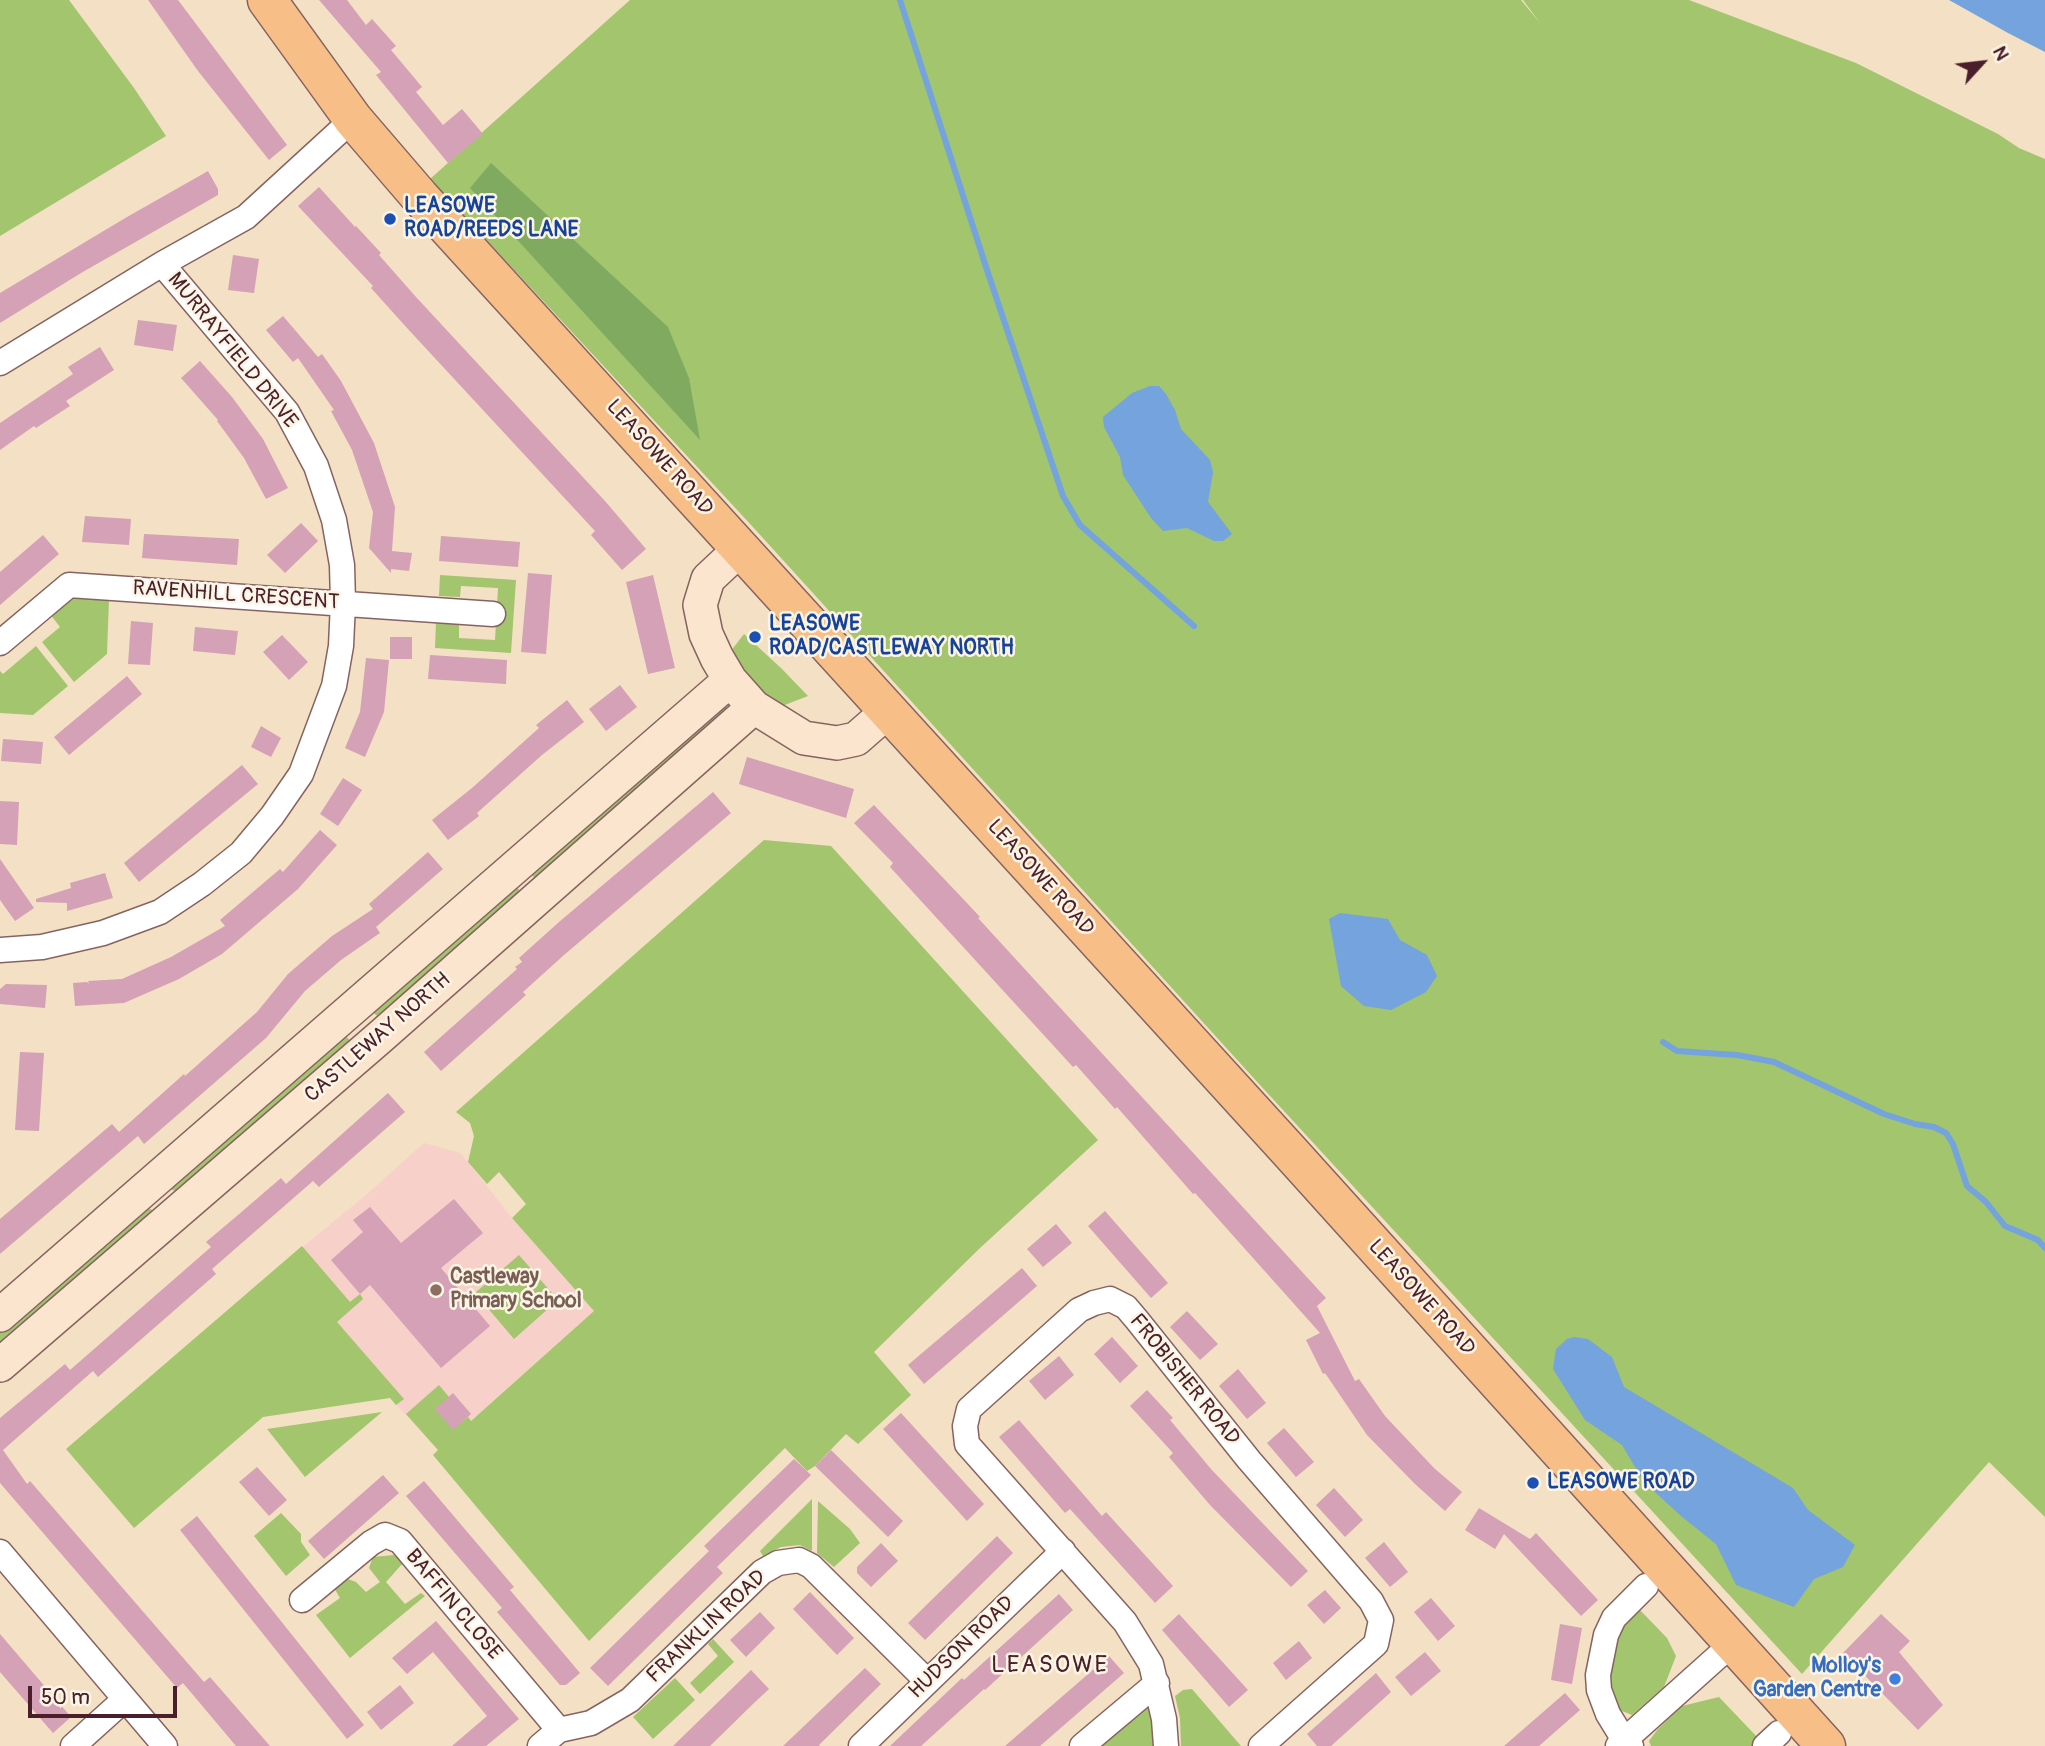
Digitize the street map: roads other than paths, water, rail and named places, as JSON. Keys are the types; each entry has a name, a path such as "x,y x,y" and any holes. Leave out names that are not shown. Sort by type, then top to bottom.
{"main road":[{"name":"LEASOWE ROAD","path":"237,0 345,126 731,557 1723,1652 1778,1742"},
{"name":"LEASOWE ROAD","path":"267,0 345,126"},
{"name":"LEASOWE ROAD","path":"879,720 1646,1586 1826,1746"}],"street":[{"path":"0,363 162,264 246,217 345,126"},
{"name":"MURRAYFIELD DRIVE","path":"0,950 42,947 103,933 160,912 202,884 241,853 272,816 301,774 334,687 341,646 342,565 334,520 316,466 287,412 162,264"},
{"path":"731,557 708,579 700,605 706,634 730,680 754,707 804,737 836,743 856,739 879,720"},
{"name":"RAVENHILL CRESCENT","path":"0,643 69,585 493,614"},
{"name":"CASTLEWAY NORTH","path":"0,1315 730,680"},
{"name":"CASTLEWAY NORTH","path":"0,1365 379,1038 754,707"},
{"path":"512,870 537,898"},
{"path":"353,1008 379,1038"},
{"path":"146,1189 170,1217"},
{"name":"FROBISHER ROAD","path":"1166,1746 1157,1682 1151,1664 1125,1622 967,1444 965,1426 969,1409 1079,1310 1110,1299 1126,1307 1137,1320 1249,1460 1371,1601 1381,1620 1376,1644 1261,1746"},
{"name":"BAFFIN CLOSE","path":"302,1600 371,1543 385,1535 400,1541 550,1738"},
{"name":"HUDSON ROAD","path":"861,1746 1063,1551"},
{"path":"0,1552 165,1746"},
{"name":"FRANKLIN ROAD","path":"550,1738 591,1723 630,1700 762,1572 778,1563 799,1560 823,1576 927,1681"},
{"path":"1646,1586 1614,1618 1606,1635 1598,1675 1599,1690 1608,1714 1624,1744 1723,1652"},
{"path":"1082,1746 1157,1682"},
{"path":"73,1746 124,1700"}],"water":[{"path":"1949,0 2045,0 2045,52 2008,33"},
{"path":"1150,386 1159,386 1166,394 1181,429 1210,460 1213,472 1208,502 1232,534 1223,541 1214,541 1187,528 1163,531 1151,518 1123,475 1120,457 1104,427 1103,417 1132,393"},
{"path":"1340,913 1388,919 1400,940 1427,955 1437,976 1426,992 1391,1010 1364,1006 1341,986 1329,919"},
{"path":"1567,1339 1588,1339 1612,1357 1624,1387 1793,1488 1808,1510 1855,1545 1843,1567 1814,1579 1794,1607 1736,1585 1716,1544 1644,1482 1622,1445 1585,1420 1553,1369 1556,1349"}],"waterway":[{"path":"900,0 1063,496 1080,525 1194,626"},
{"path":"1663,1042 1677,1051 1737,1055 1774,1062 1884,1114 1934,1127 1946,1133 1953,1144 1967,1186 1986,1202 2005,1226 2038,1240 2045,1248"}],"place":[{"name":"LEASOWE ROAD/REEDS LANE","path":"390,219"},
{"name":"LEASOWE ROAD/CASTLEWAY NORTH","path":"755,637"},
{"name":"Castleway Primary School","path":"436,1290"},
{"name":"LEASOWE ROAD","path":"1533,1483"},
{"name":"Molloy's Garden Centre","path":"1895,1679"}],"district":[{"name":"LEASOWE","path":"1050,1666"}]}
